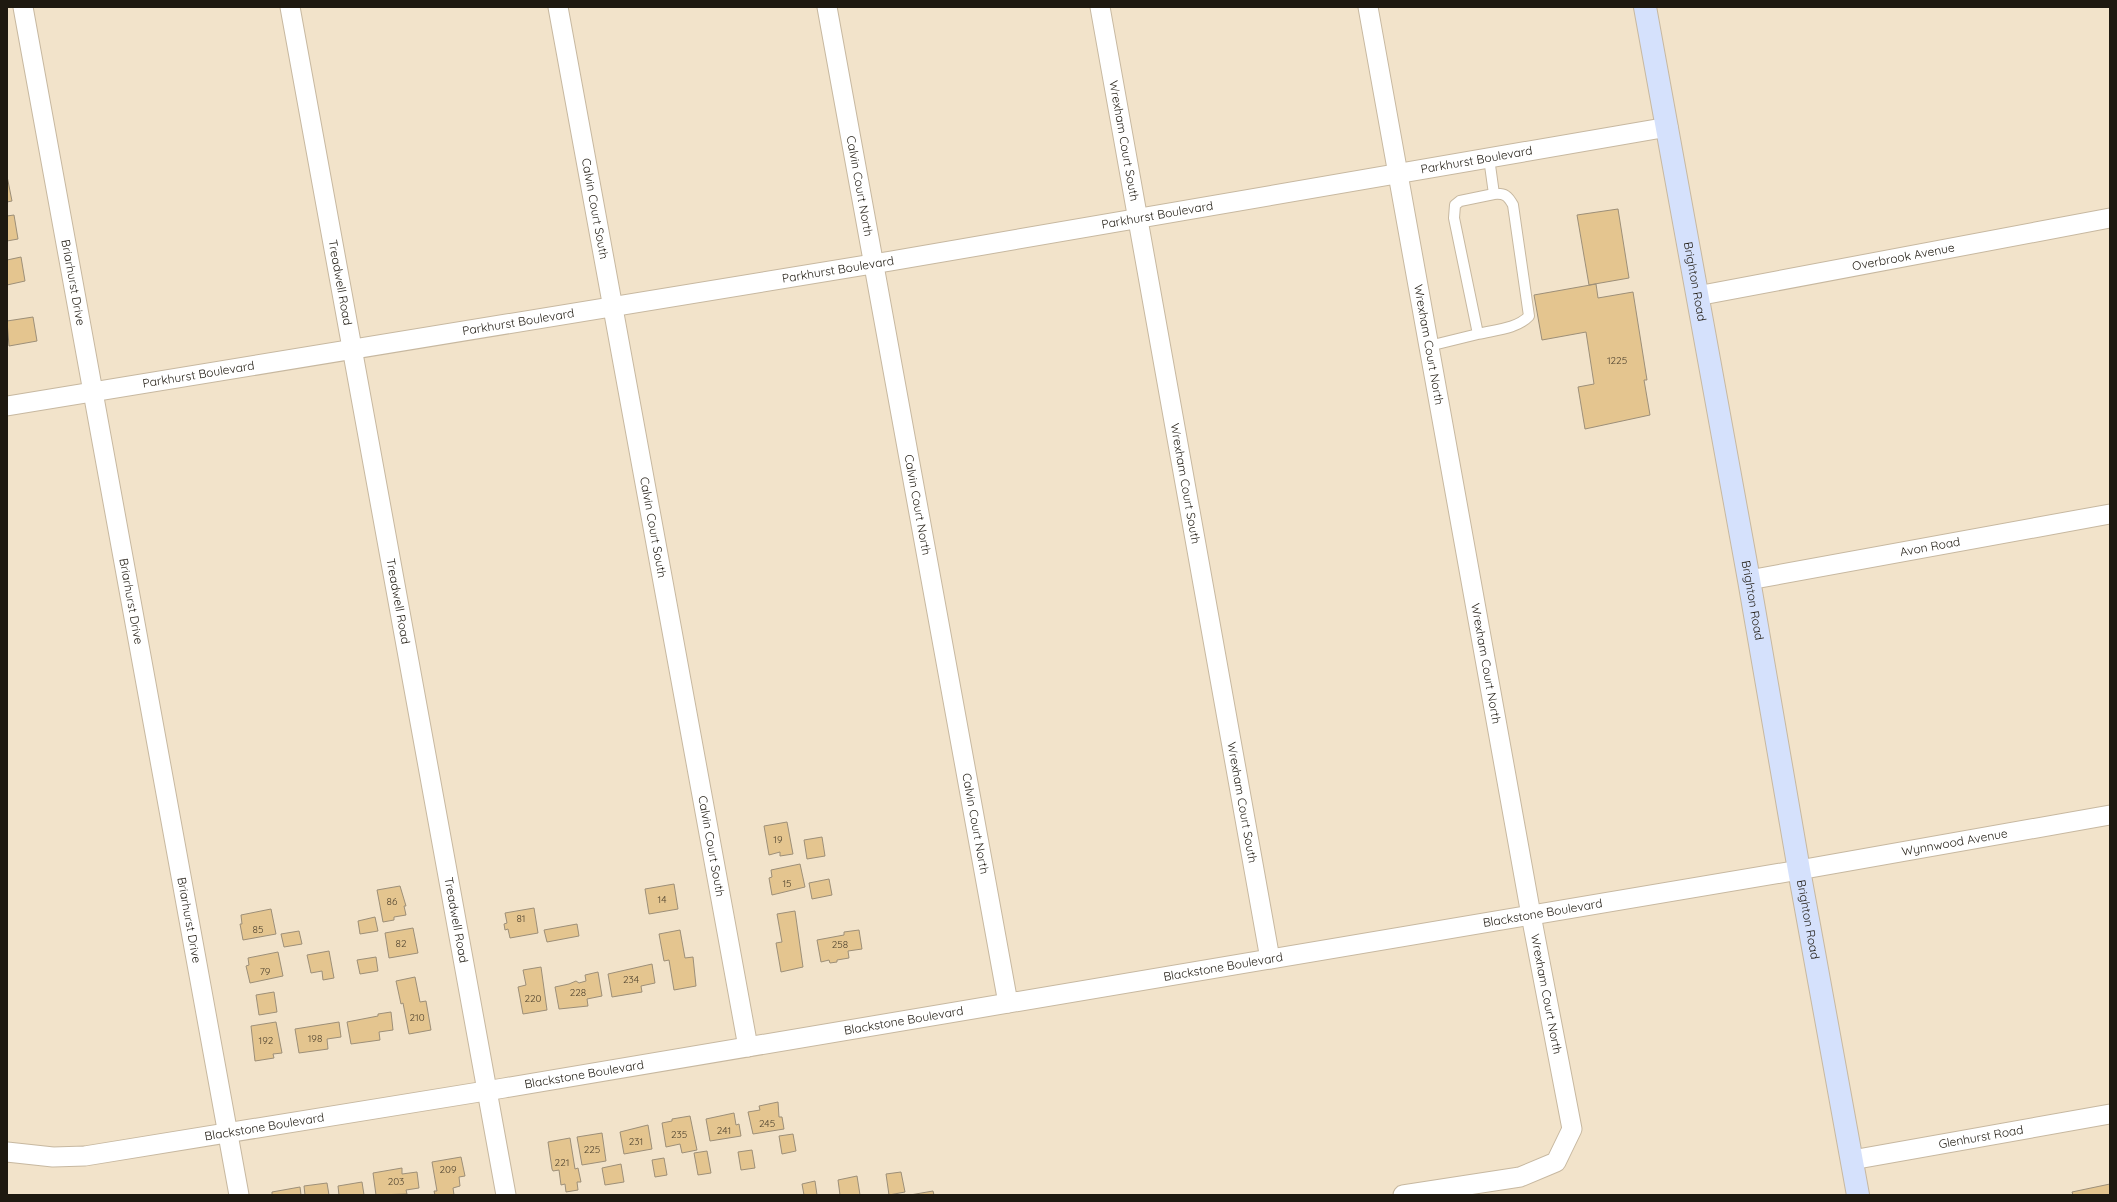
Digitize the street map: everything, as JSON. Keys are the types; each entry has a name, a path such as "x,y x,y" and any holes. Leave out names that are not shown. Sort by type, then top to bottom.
{"street":[{"name":"Briarhurst Drive","path":"23,7 238,1195"},
{"name":"Treadwell Road","path":"290,7 506,1195"},
{"name":"Calvin Court South","path":"558,7 748,1047"},
{"name":"Calvin Court North","path":"827,7 1008,1003"},
{"name":"Wrexham Court South","path":"1100,7 1270,959"},
{"name":"Wrexham Court North","path":"1368,7 1531,915 1572,1129 1556,1162 1520,1177 1403,1195"},
{"name":"Brighton Road","path":"1645,7 1668,127 1858,1195"},
{"name":"Parkhurst Boulevard","path":"7,406 873,264 1668,127"},
{"name":"Overbrook Avenue","path":"1698,296 2110,218"},
{"name":"Avon Road","path":"1749,580 2110,514"},
{"name":"Wynnwood Avenue","path":"1799,870 2110,815"},
{"name":"Blackstone Boulevard","path":"7,1152 53,1157 84,1156 488,1091 1799,870"},
{"name":"Glenhurst Road","path":"1852,1160 2110,1114"}],"lane":[{"path":"1489,158 1494,194"},
{"path":"1429,346 1516,325 1524,322 1529,316 1513,205 1508,197 1503,194 1494,194 1460,201 1455,205 1454,218 1478,334"}],"building":[{"path":"7,176 12,201 7,202"},
{"path":"1618,209 1629,278 1589,285 1577,215"},
{"path":"14,215 18,239 7,241 7,216"},
{"path":"21,257 25,281 7,285 7,260"},
{"path":"1596,284 1598,298 1633,292 1647,380 1644,380 1650,415 1585,429 1578,387 1594,384 1586,332 1542,340 1534,295"},
{"path":"33,317 37,341 9,346 7,321"},
{"path":"787,822 793,854 780,856 780,852 769,855 764,826"},
{"path":"822,837 825,856 807,859 804,840"},
{"path":"800,864 805,887 772,895 769,878 772,877 771,870"},
{"path":"829,879 832,895 812,899 809,883"},
{"path":"674,884 678,909 649,914 645,889"},
{"path":"400,886 406,906 404,906 406,915 394,917 394,920 383,922 377,890"},
{"path":"534,908 538,933 510,938 508,929 505,930 504,924 507,923 505,913"},
{"path":"271,909 276,934 243,940 240,924 242,924 241,915"},
{"path":"795,911 803,967 781,972 776,943 782,942 777,914"},
{"path":"375,917 378,931 360,934 358,921"},
{"path":"577,924 579,936 547,942 544,930"},
{"path":"413,928 418,953 389,958 385,933"},
{"path":"680,930 685,958 693,957 696,986 674,990 669,960 664,961 659,934"},
{"path":"859,930 862,949 848,951 849,958 837,960 837,962 830,963 829,960 821,962 817,940 844,935 844,932"},
{"path":"299,931 302,944 284,947 281,934"},
{"path":"329,951 334,978 323,980 322,971 311,973 307,955"},
{"path":"278,952 283,976 250,983 246,966 249,965 248,958"},
{"path":"376,957 378,971 360,974 357,960"},
{"path":"652,964 655,983 641,986 642,992 612,997 608,974"},
{"path":"541,967 547,1010 523,1014 518,987 526,985 523,970"},
{"path":"598,972 602,996 587,999 588,1006 559,1009 555,987 576,981 579,983 586,981 585,975"},
{"path":"415,977 420,1002 426,1001 431,1030 409,1034 403,1003 401,1004 396,981"},
{"path":"274,992 277,1012 259,1015 256,995"},
{"path":"391,1012 393,1030 379,1032 380,1040 351,1044 347,1022"},
{"path":"276,1022 282,1053 273,1054 274,1058 255,1061 251,1026"},
{"path":"339,1022 341,1037 327,1039 328,1049 299,1053 295,1029"},
{"path":"778,1102 779,1117 782,1117 784,1129 753,1134 748,1112 760,1110 759,1106"},
{"path":"734,1113 736,1125 739,1124 741,1136 710,1141 706,1119"},
{"path":"690,1116 697,1150 682,1153 680,1144 666,1147 662,1123 672,1121 672,1119"},
{"path":"648,1125 652,1149 624,1154 620,1132"},
{"path":"602,1133 606,1161 582,1165 577,1137"},
{"path":"793,1134 796,1151 782,1154 779,1136"},
{"path":"570,1138 575,1169 578,1168 581,1182 577,1182 578,1190 566,1192 565,1184 561,1185 559,1170 553,1171 552,1169 548,1142"},
{"path":"752,1150 755,1168 741,1170 738,1152"},
{"path":"707,1151 711,1173 698,1175 694,1153"},
{"path":"461,1157 465,1176 459,1177 460,1186 453,1188 454,1195 435,1195 434,1191 437,1191 432,1162"},
{"path":"664,1158 667,1175 655,1177 652,1160"},
{"path":"621,1164 624,1182 605,1185 602,1168"},
{"path":"402,1168 402,1174 417,1172 419,1188 406,1190 407,1194 376,1195 373,1173"},
{"path":"901,1172 905,1192 889,1195 886,1174"},
{"path":"857,1176 860,1195 840,1195 838,1180"},
{"path":"815,1181 817,1195 804,1195 802,1184"},
{"path":"362,1182 364,1195 339,1195 338,1186"},
{"path":"327,1183 329,1195 305,1195 304,1186"},
{"path":"2110,1184 2110,1195 2073,1195 2072,1192"},
{"path":"300,1187 301,1195 272,1195 272,1192"},
{"path":"933,1191 934,1195 910,1195"}]}
